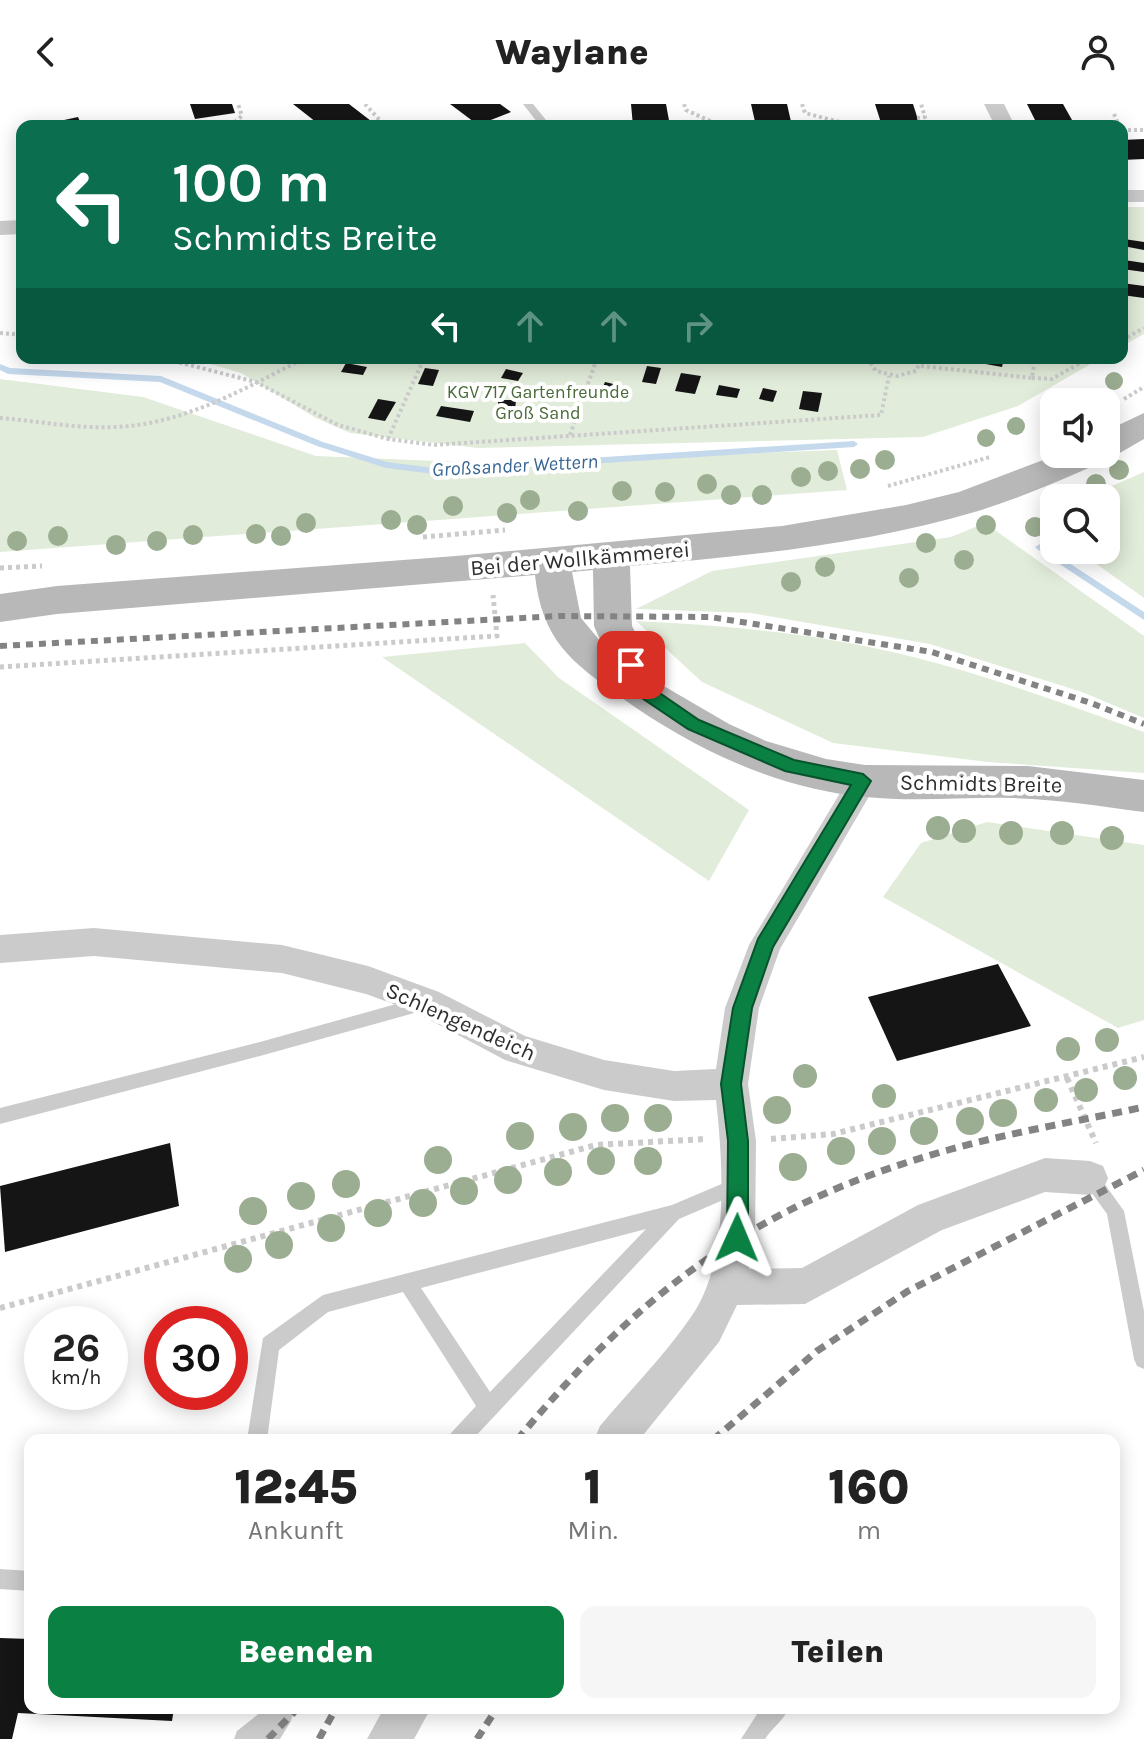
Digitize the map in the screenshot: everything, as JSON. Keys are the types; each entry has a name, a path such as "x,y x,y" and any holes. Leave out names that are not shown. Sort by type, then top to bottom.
{"main road":[{"path":"1120,438 1144,424"},
{"name":"Bei der Wollkämmerei","path":"0,608 57,600 775,541 940,512 1011,489 1058,468"},
{"name":"Schmidts Breite","path":"611,555 613,626 645,691"},
{"name":"Schmidts Breite","path":"552,561 559,616 569,634 601,662 693,724 759,754 819,774 863,781 1011,782 1082,786 1144,796"},
{"name":"Bei der Wollkämmerei","path":"0,597 57,600"}],"street":[{"path":"619,1434 706,1329 726,1287 737,1238 738,1141 731,1084 742,1008 765,945 863,781"},
{"name":"Schlengendeich","path":"0,949 94,942 282,959 368,980 427,1002 517,1049 604,1075 674,1086 731,1084"},
{"path":"726,1287 805,1286 946,1211 1045,1175 1090,1178"},
{"path":"389,1739 405,1714"}],"lane":[{"path":"528,104 541,120"},
{"path":"0,1116 427,1002"},
{"path":"1090,1178 1115,1211 1144,1359"},
{"path":"258,1434 270,1345 323,1304 673,1213 738,1185"},
{"path":"463,1434 673,1213"},
{"path":"406,1281 488,1407"},
{"path":"0,1579 24,1581"},
{"path":"245,1739 276,1714"},
{"path":"268,1739 281,1714"},
{"path":"752,1739 771,1714"}],"path":[{"path":"365,104 380,120"},
{"path":"684,104 686,110 708,120"},
{"path":"802,104 805,113 832,120"},
{"path":"917,118 925,117 921,104"},
{"path":"1114,114 1117,120"},
{"path":"186,364 256,382 338,425 388,439 434,445 881,415 889,376"},
{"path":"0,418 115,427 147,424 193,411 293,364"},
{"path":"388,439 421,364"},
{"path":"570,435 595,364"},
{"path":"871,364 876,371 889,376 915,373 921,366 1052,379 1078,364"},
{"path":"1032,378 1034,364"},
{"path":"875,489 1000,454"},
{"path":"0,667 497,636"},
{"path":"0,1308 596,1145 691,1139 738,1141 833,1134 1144,1057"},
{"path":"1067,1078 1103,1156 1090,1178"}],"green space":[{"path":"1128,207 1144,207 1144,334 1128,343"},
{"name":"KGV 717 Gartenfreunde Groß Sand","path":"210,364 1091,364 1049,388 1040,388 1040,393 1018,406 923,437 478,448 350,433 316,418 241,373"},
{"path":"0,379 143,397 316,456 486,463 837,450 847,490 0,552"},
{"path":"1144,472 1144,598 1097,564 1120,564 1120,484 1116,484"},
{"path":"985,523 1144,636 1144,718 1082,692 930,644 751,613 636,609 712,571 951,537"},
{"path":"636,621 729,627 822,638 982,676 1144,732 1144,773 988,762 833,743 702,682"},
{"path":"525,643 559,678 749,810 709,881 382,657"},
{"path":"987,822 1144,845 1144,1020 1118,1028 883,897 921,843"}],"building":[{"path":"190,104 232,104 235,113 195,119"},
{"path":"293,104 349,104 370,120 313,120"},
{"path":"450,104 500,104 511,112 491,120 471,120"},
{"path":"631,104 666,104 669,120 632,120"},
{"path":"751,104 787,104 791,120 755,120"},
{"path":"875,104 913,104 918,120 880,120"},
{"path":"1027,104 1063,104 1072,120 1035,120"},
{"path":"1144,139 1144,159 1128,160 1128,140"},
{"path":"1128,240 1144,242 1144,250 1128,247"},
{"path":"1128,261 1144,263 1144,272 1128,270"},
{"path":"1128,284 1144,286 1144,298 1128,296"},
{"path":"345,364 367,367 363,375 341,372"},
{"path":"647,366 661,368 656,384 642,382"},
{"path":"425,368 439,370 433,386 418,384"},
{"path":"506,369 523,373 518,381 501,378"},
{"path":"681,373 701,376 695,394 675,391"},
{"path":"605,382 622,386 617,397 600,394"},
{"path":"719,385 740,389 737,398 716,395"},
{"path":"763,388 777,391 773,402 759,399"},
{"path":"803,391 822,393 818,412 799,409"},
{"path":"378,399 396,402 385,421 368,418"},
{"path":"498,400 516,400 515,410 498,410"},
{"path":"441,406 474,411 470,422 436,416"},
{"path":"998,964 1031,1026 897,1061 868,997"},
{"path":"170,1143 179,1206 5,1252 0,1186"},
{"path":"0,1638 24,1639 24,1713 18,1713 12,1739 0,1739"},
{"path":"37,1714 173,1714 172,1721"}],"waterway":[{"name":"Großsander Wettern","path":"0,367 8,371 161,379 320,444 386,465 434,471 854,444"},
{"name":"Großsander Wettern","path":"1065,564 1144,617"}],"railway":[{"path":"0,646 559,616 710,617 932,652 1091,703 1144,724"},
{"path":"522,1434 610,1339 658,1296 760,1226 817,1197 948,1150 1144,1107"},
{"path":"720,1434 817,1351 908,1291 1144,1170"},
{"path":"268,1739 292,1714"},
{"path":"319,1739 333,1714"},
{"path":"477,1739 493,1714"}],"route":[{"path":"631,665 645,691 693,724 791,766 863,781 765,945 742,1008 731,1084 738,1141 737,1238"}]}
